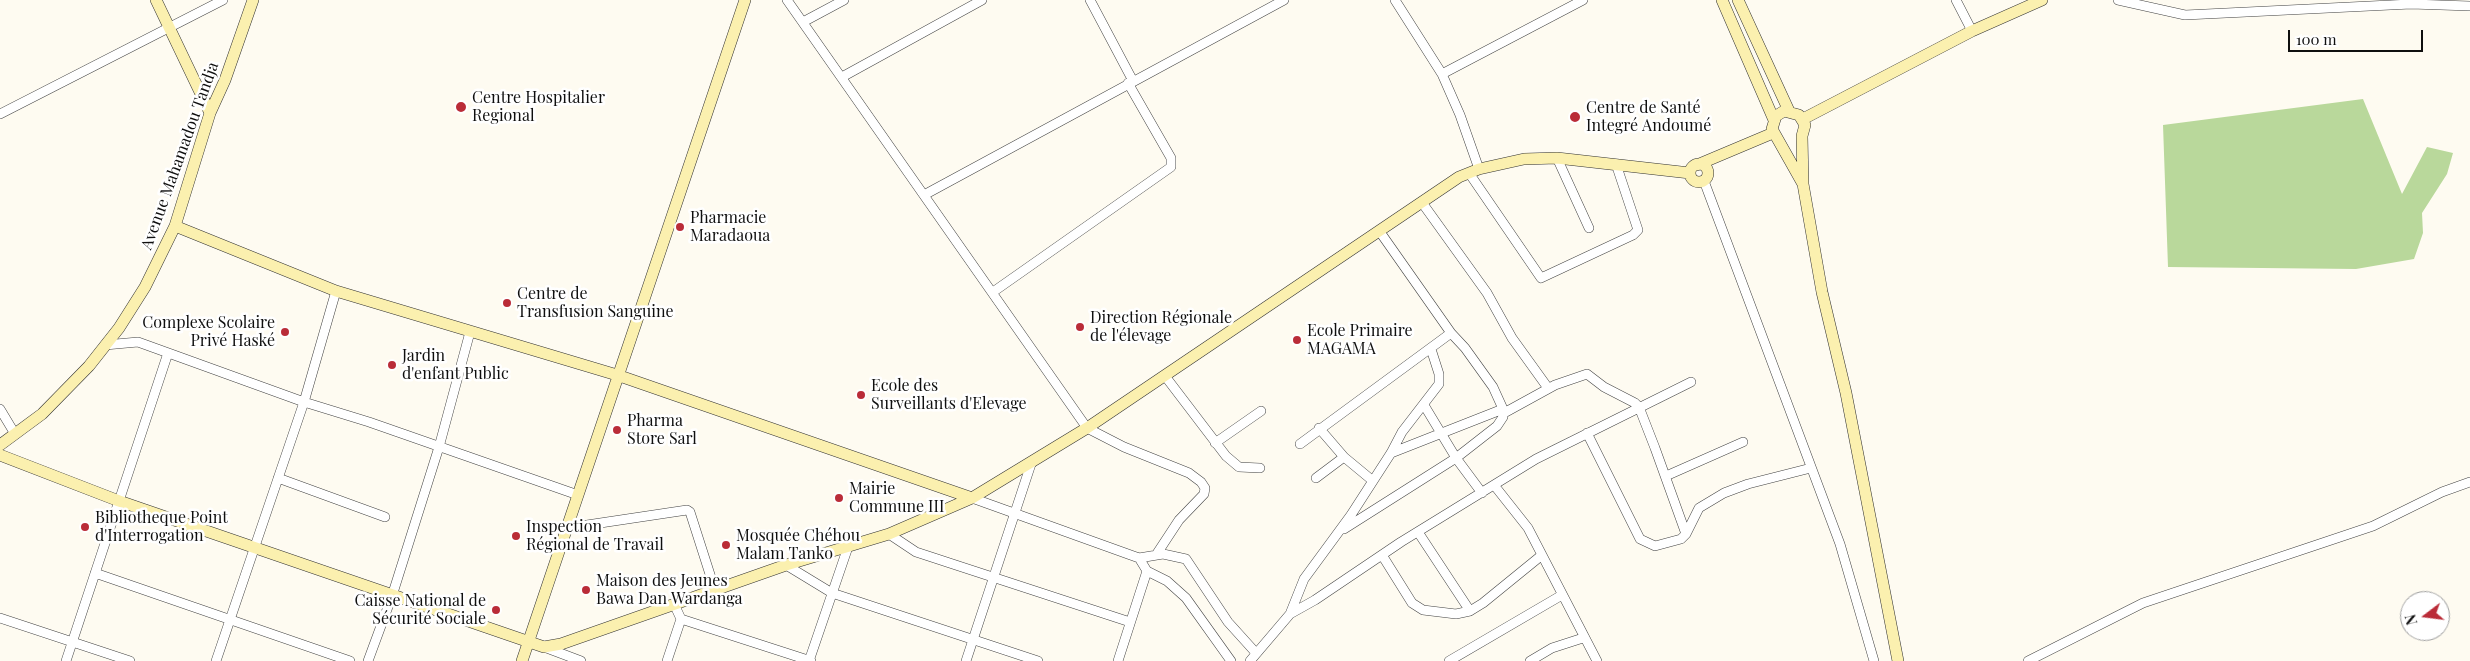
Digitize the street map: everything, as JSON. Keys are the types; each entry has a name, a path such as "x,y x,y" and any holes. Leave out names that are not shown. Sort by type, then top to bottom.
{"street":[{"path":"156,0 210,114"},
{"path":"0,114 223,0"},
{"name":"Avenue Mahamadou Tandja","path":"0,445 42,414 89,366 145,287 175,226 210,114 225,80 253,0"},
{"path":"522,661 745,0"},
{"path":"787,0 994,292 1087,428 1124,447 1189,473 1201,482 1205,488 1204,494 1179,520 1156,555"},
{"path":"803,22 844,0"},
{"path":"842,77 982,0"},
{"path":"994,292 1171,166 1170,158 1090,0"},
{"path":"924,195 1284,0"},
{"path":"1395,0 1442,74 1460,116 1474,171 1541,278 1633,235 1638,230 1616,164"},
{"path":"1442,74 1582,0"},
{"path":"1722,0 1774,120 1777,137 1803,184"},
{"path":"1738,0 1789,111"},
{"path":"1956,0 1972,31"},
{"path":"1803,119 1972,31 2042,0"},
{"path":"2118,0 2185,15 2411,2 2470,6"},
{"path":"1774,120 1780,113 1789,111 1794,112 1803,119 1805,125 1802,136 1803,184 1822,292 1846,393 1898,661"},
{"path":"544,647 561,644 786,565 889,534 972,498 1031,464 1087,428 1423,204 1459,177 1474,171 1524,159 1557,158 1694,169 1726,152 1777,137 1792,143 1802,136"},
{"path":"1694,169 1696,182 1706,177 1726,152"},
{"path":"1557,158 1589,228"},
{"path":"1706,177 1840,544 1874,661"},
{"path":"1423,204 1487,293 1512,338 1548,388"},
{"path":"175,226 336,291 617,375 1139,558 1156,555 1186,559 1228,622 1256,653"},
{"path":"1340,532 1456,458 1497,426 1503,411 1493,387 1465,348 1451,333 1380,232"},
{"path":"216,661 304,402 336,291"},
{"path":"368,661 392,596 439,447 470,332"},
{"path":"1300,444 1319,428 1451,333"},
{"path":"105,345 138,342 304,402 369,422 578,495"},
{"path":"1250,661 1290,614 1304,579 1340,532 1391,453 1402,432 1424,405 1440,381 1431,349"},
{"path":"66,661 168,354"},
{"path":"1391,453 1503,411 1548,388 1587,374 1604,387 1629,399 1639,407 1686,534"},
{"path":"1164,376 1215,443 1239,467 1260,468"},
{"path":"1290,614 1536,459 1691,382"},
{"path":"1424,405 1456,458 1482,493"},
{"path":"0,409 14,434"},
{"path":"1215,443 1261,411"},
{"path":"1319,428 1344,456 1373,481"},
{"path":"1587,433 1640,539 1655,546 1674,542 1686,534 1699,508 1713,498 1748,484 1811,468"},
{"path":"1666,476 1743,442"},
{"path":"0,456 119,502 581,661"},
{"path":"1316,478 1344,456"},
{"path":"966,661 1031,464"},
{"path":"278,478 385,517"},
{"path":"2028,661 2143,603 2373,526 2442,492 2470,482"},
{"path":"1494,485 1528,528 1583,638 1597,661"},
{"path":"567,528 687,510 690,512 715,590"},
{"path":"1418,532 1470,611"},
{"path":"889,534 916,552 993,579 1127,621 1131,620"},
{"path":"681,619 810,661 848,547"},
{"path":"1382,556 1412,603 1423,610 1456,614 1470,611 1498,592 1542,555"},
{"path":"1139,558 1147,571 1167,581 1186,598 1231,661"},
{"path":"786,565 832,593 1038,661"},
{"path":"1118,661 1147,571"},
{"path":"95,573 350,661"},
{"path":"1450,661 1562,595"},
{"path":"667,661 681,619 674,604"},
{"path":"0,618 130,661"},
{"path":"1530,661 1552,648 1583,638"}],"green space":[{"path":"2363,99 2402,194 2427,147 2453,153 2447,174 2422,213 2423,233 2414,259 2356,269 2168,267 2163,125"}],"place":[{"name":"Centre Hospitalier Regional","path":"461,107"},
{"name":"Centre de Santé Integré Andoumé","path":"1575,117"},
{"name":"Pharmacie Maradaoua","path":"680,227"},
{"name":"Centre de Transfusion Sanguine","path":"507,303"},
{"name":"Direction Régionale de l'élevage","path":"1080,327"},
{"name":"Complexe Scolaire Privé Haské","path":"285,332"},
{"name":"Ecole Primaire MAGAMA","path":"1297,340"},
{"name":"Jardin d'enfant Public","path":"392,365"},
{"name":"Ecole des Surveillants d'Elevage","path":"861,395"},
{"name":"Pharma Store Sarl","path":"617,430"},
{"name":"Mairie Commune III","path":"839,498"},
{"name":"Bibliotheque Point d'Interrogation","path":"85,527"},
{"name":"Inspection Régional de Travail","path":"516,536"},
{"name":"Mosquée Chéhou Malam Tanko","path":"726,545"},
{"name":"Maison des Jeunes Bawa Dan Wardanga","path":"586,590"},
{"name":"Caisse National de Sécurité Sociale","path":"496,610"}]}
